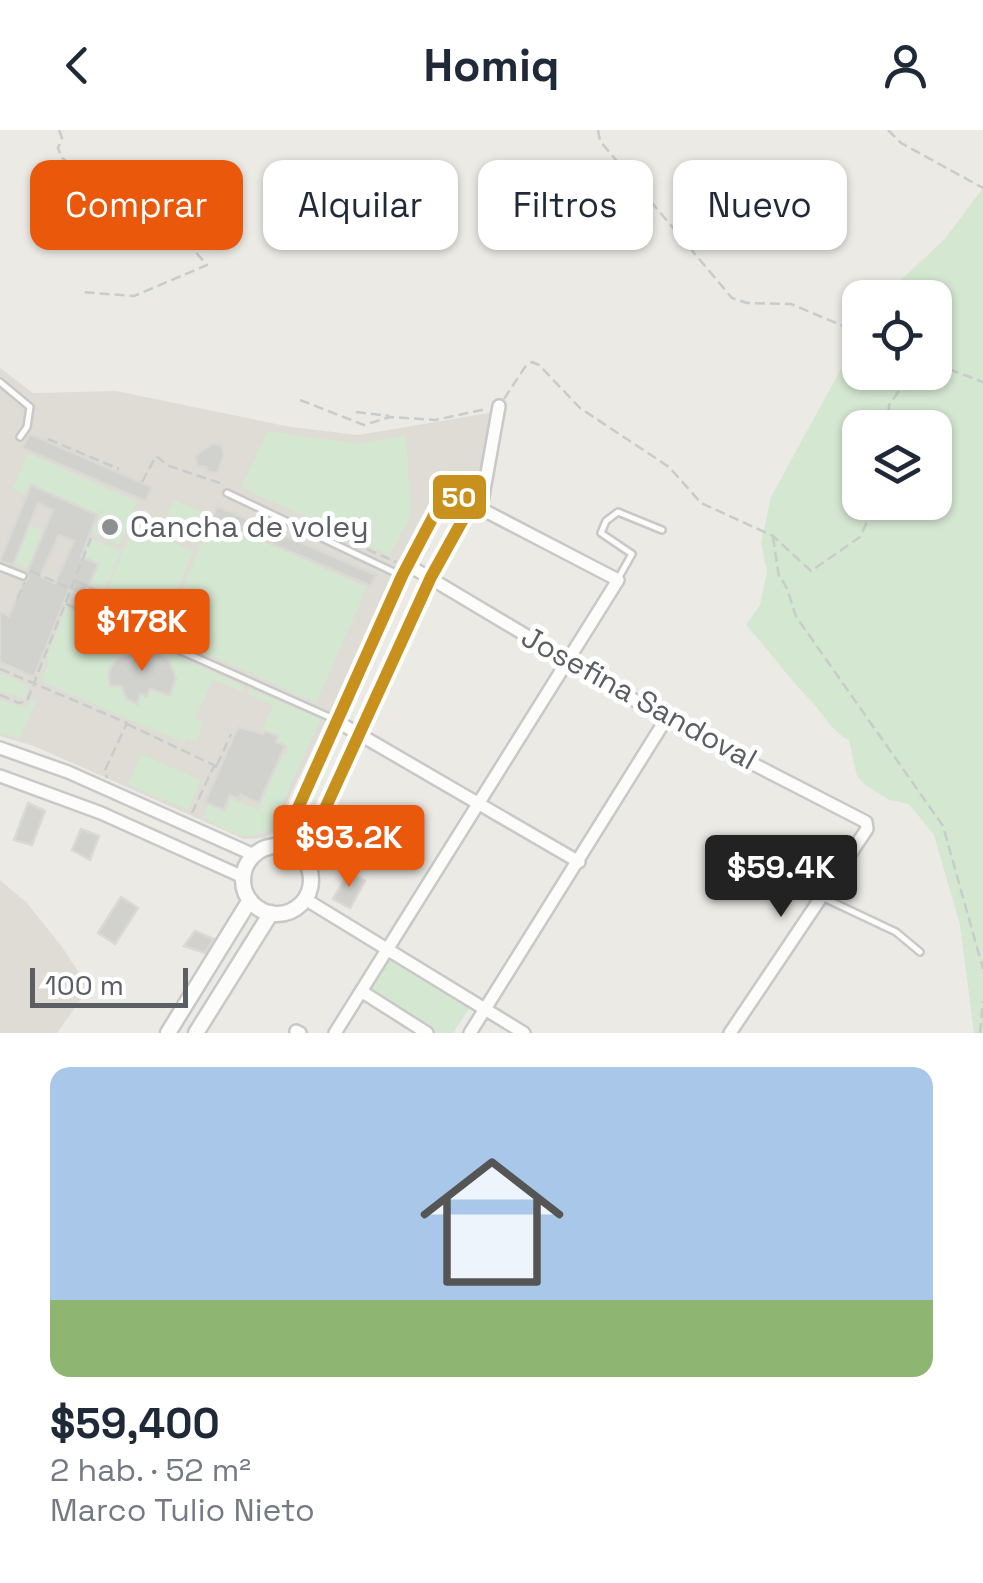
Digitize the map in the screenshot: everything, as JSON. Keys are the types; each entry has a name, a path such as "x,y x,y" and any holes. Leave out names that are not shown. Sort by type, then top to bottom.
{"street":[{"path":"482,507 500,406"},
{"path":"281,846 405,571 445,498 459,497 482,507 618,580 336,1033"},
{"path":"302,857 431,576 466,514 466,501"},
{"name":"Josefina Sandoval","path":"405,571 431,576 666,719 860,817 866,822 866,829 821,897"},
{"path":"470,1033 666,719"},
{"path":"338,722 579,862"},
{"path":"0,748 108,784 254,855"},
{"path":"0,776 101,813 244,877"},
{"path":"101,813 108,784"},
{"path":"281,846 302,857 311,875 305,899 292,910 271,913 250,900 244,877 254,855 262,849 281,846"},
{"path":"730,1033 821,897"},
{"path":"305,899 524,1033"},
{"path":"168,1033 250,900"},
{"path":"196,1033 271,913"},
{"path":"361,992 427,1033"}],"lane":[{"path":"0,382 30,407 27,427 20,437"},
{"path":"228,493 405,571"},
{"path":"618,580 632,554 601,534 606,521 618,512 662,530"},
{"path":"0,567 23,576"},
{"path":"161,642 338,722"},
{"path":"821,897 896,932 920,952"}],"path":[{"path":"59,130 62,158 186,240 207,265 134,296 81,292"},
{"path":"598,130 600,142 732,298 747,303 791,304 842,325"},
{"path":"888,130 901,143 983,188"},
{"path":"356,412 435,420 500,406 524,367 532,362 580,408 669,467 700,503 773,536 811,571 860,537 868,520"},
{"path":"952,370 983,382"},
{"path":"300,400 364,426 390,417"},
{"path":"48,439 120,469"},
{"path":"773,536 779,577 797,618 943,826 983,969"},
{"path":"0,695 24,703 35,684 91,538"},
{"path":"17,598 30,571 70,589"},
{"path":"74,580 104,594"},
{"path":"78,609 83,596"},
{"path":"65,603 84,612"},
{"path":"161,619 169,622"},
{"path":"0,669 217,767"},
{"path":"108,784 105,770 126,723"},
{"path":"191,814 231,734"},
{"path":"980,1033 983,1001"}],"shaded area":[{"path":"0,368 33,393 116,391 291,427 358,435 495,412 482,494 462,489 442,495 426,510 273,832 264,838 244,839 34,746 0,736"},
{"path":"0,880 27,903 89,988 57,1033 0,1033"}],"green space":[{"path":"983,188 983,1033 974,1033 960,925 934,835 909,804 890,800 865,785 857,776 849,740 832,727 746,625 760,605 767,571 761,543 771,497 842,367 842,390 952,390 952,280 901,280 944,240"},
{"path":"268,431 359,444 406,435 411,514 390,556 241,487"},
{"path":"28,453 137,502 119,544 92,532 101,512 110,514 101,510 99,514 31,484 24,495 13,489"},
{"path":"174,500 208,514 200,534 166,518"},
{"path":"211,519 367,587 316,703 164,634"},
{"path":"30,525 44,531 28,568 15,563"},
{"path":"134,525 193,551 167,616 107,590"},
{"path":"92,539 121,551 105,589 76,577"},
{"path":"105,593 162,616 150,644 244,686 242,692 213,679 195,718 204,723 196,741 187,738 184,743 41,681 66,608 142,640 94,618 95,613 82,607 90,596 97,598"},
{"path":"3,674 29,686 25,699 0,691"},
{"path":"250,689 321,719 271,828 245,836 203,818 208,805 225,812 231,799 258,810 283,753 289,748 277,742 279,736 265,730 261,733 273,705 248,694"},
{"path":"33,699 36,701 20,739 0,734 0,700 26,708"},
{"path":"141,754 201,780 188,810 128,784"},
{"path":"388,958 469,1009 453,1033 427,1033 365,994"}],"building":[{"path":"30,434 152,487 145,501 22,448"},
{"path":"212,444 221,445 224,455 217,473 198,466 195,456"},
{"path":"31,485 97,515 81,557 98,564 84,597 69,590 34,677 0,662 0,612 9,616 23,582 28,579 27,572 53,510 38,503 13,565 0,561","holes":["59,535 74,541 55,583 40,576"]},
{"path":"217,506 376,575 371,586 212,518"},
{"path":"141,647 153,648 168,659 176,678 170,695 150,689 147,696 140,694 137,704 127,699 121,686 110,686 109,677 110,668 119,657"},
{"path":"238,727 278,736 276,742 285,746 259,803 230,795 224,810 205,802"},
{"path":"28,803 45,811 32,845 14,840"},
{"path":"81,829 99,836 90,860 72,850"},
{"path":"349,872 365,881 350,908 333,899"},
{"path":"121,897 138,908 115,944 98,933"},
{"path":"195,931 214,939 205,953 184,946"}],"transit line":[{"name":"50","path":"281,846 402,576 441,502 445,497 459,497 466,501 466,514 431,577 303,857"}],"place":[{"name":"Cancha de voley","path":"110,527"}]}
